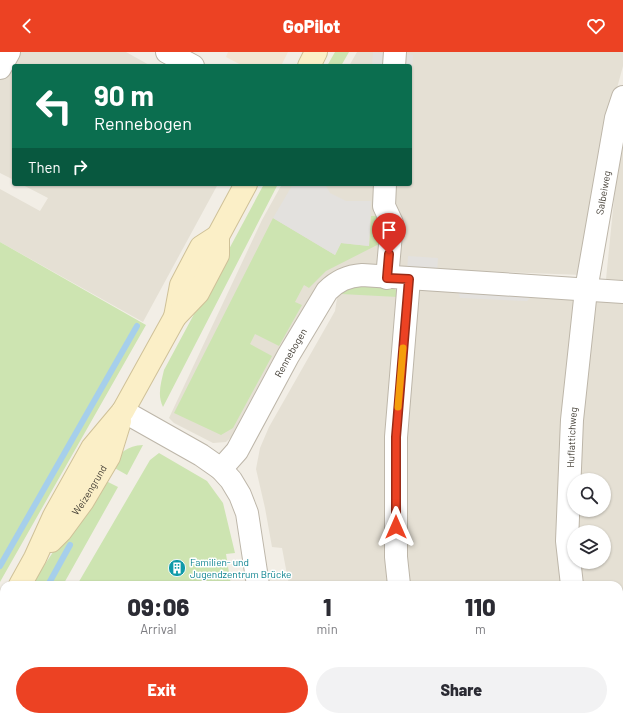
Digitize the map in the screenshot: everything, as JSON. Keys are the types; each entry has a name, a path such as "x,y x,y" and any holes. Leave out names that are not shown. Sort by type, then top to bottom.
{"main road":[{"path":"310,64 316,52"},
{"name":"Weizengrund","path":"22,581 35,558 61,531 83,501 109,456 123,411 175,317 181,285 201,247 218,236 245,186"}],"street":[{"path":"0,68 9,52"},
{"path":"167,52 189,64"},
{"path":"394,64 395,52"},
{"name":"Salbeiweg","path":"586,290 616,118 623,97"},
{"path":"385,186 384,206 392,223 387,278"},
{"name":"Rennebogen","path":"221,469 237,450 288,356 326,291 343,279 353,276 623,292"},
{"path":"399,581 396,557 396,437 409,279"},
{"name":"Huflattichweg","path":"572,581 567,541 572,420 586,290"},
{"path":"123,411 196,452 221,469 230,480 240,495 247,513 257,581"}],"shaded area":[{"path":"14,52 126,52 147,64 12,64 12,179 0,173 0,77"},
{"path":"228,52 288,52 282,64 239,64 226,57"},
{"path":"357,52 623,52 623,66 602,143 582,275 401,268 388,270 356,264 336,273 238,431 226,442 213,443 174,423 169,418 262,220 281,186 412,186 412,64 350,64"},
{"path":"373,52 413,55 412,72 412,64 372,64"},
{"path":"623,132 623,280 606,279 619,150"},
{"path":"25,186 217,186 143,322 0,242 0,189 40,211 48,198"},
{"path":"292,186 326,186 330,193 346,201 371,201 369,246 341,243 335,255 273,218"},
{"path":"408,256 438,258 437,273 407,271"},
{"path":"358,285 623,300 623,581 288,581 282,548 272,547 256,469 260,448 269,427 335,311 338,292"},
{"path":"458,291 534,294 527,301 460,298"}],"green space":[{"path":"335,52 349,52 342,64 328,64"},
{"path":"263,186 277,186 163,407 160,393 164,370"},
{"path":"371,216 378,216 385,221 385,241 326,271 309,288 304,285 295,302 302,305 279,346 255,334 250,344 272,356 233,428 221,435 174,413 273,218 335,255 341,243 369,246"},
{"path":"0,242 146,325 0,581"},
{"path":"358,285 392,287 398,292 398,297 341,294 338,292"},
{"path":"143,445 127,475 111,466 121,453 128,448"},
{"path":"159,453 207,481 223,503 235,553 226,554 230,581 79,581 150,460"},
{"path":"102,479 118,487 65,581 34,581"}],"waterway":[{"path":"0,566 137,326"},
{"path":"50,581 70,545"}],"slow traffic":[{"path":"398,407 403,348"}],"place":[{"name":"Familien- und Jugendzentrum Brücke","path":"177,568"}],"route":[{"path":"389,254 387,278 409,279 396,437 396,527"}]}
